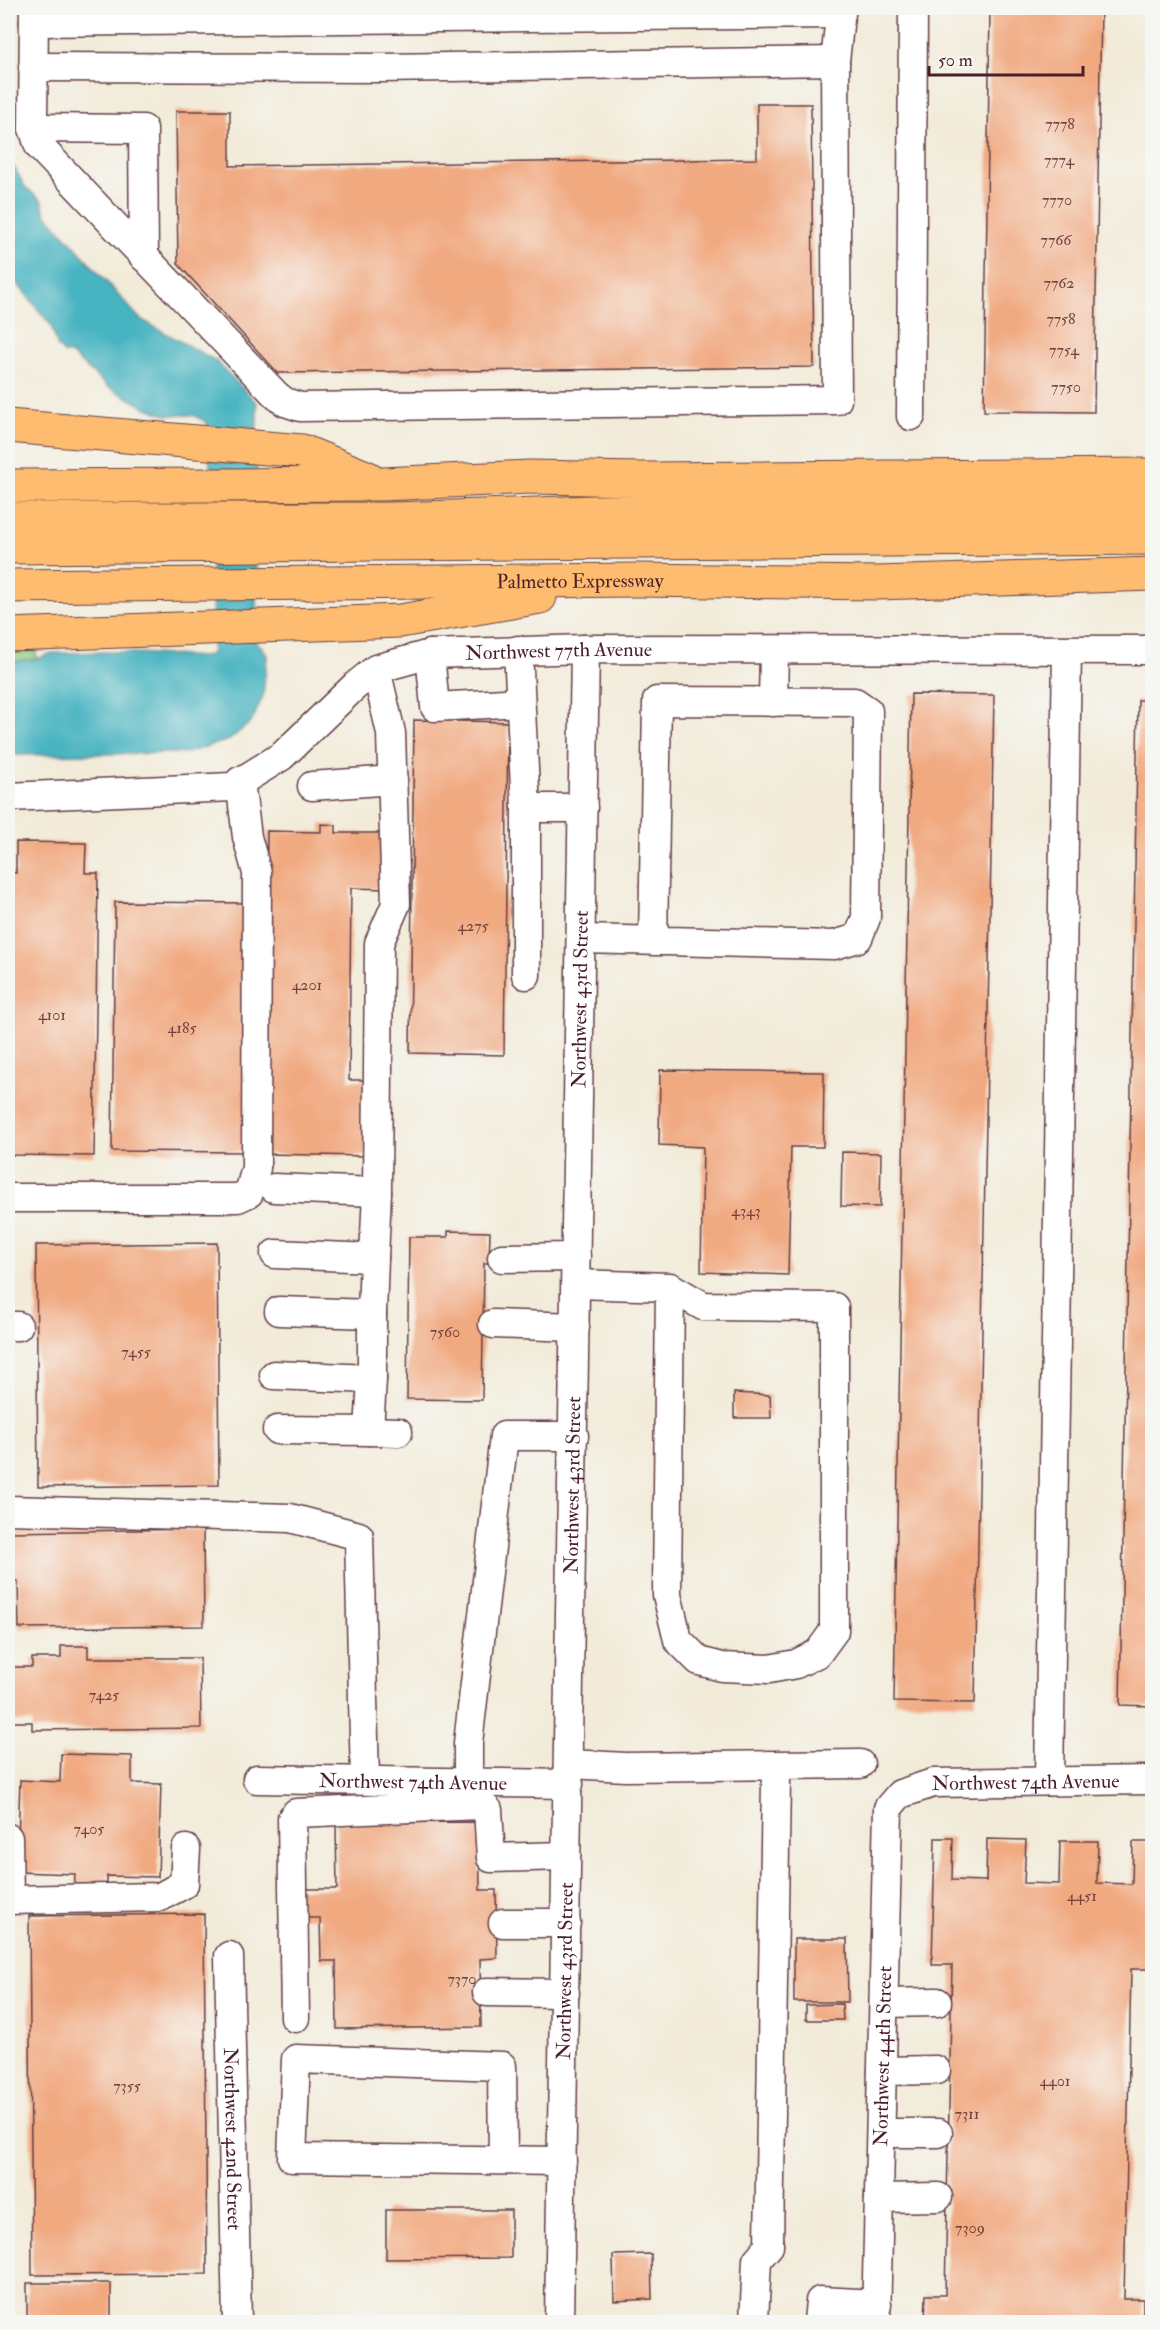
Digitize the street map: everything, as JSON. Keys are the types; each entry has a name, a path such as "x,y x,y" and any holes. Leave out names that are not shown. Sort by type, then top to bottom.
{"highway":[{"path":"8,426 302,451 383,484"},
{"path":"8,547 205,532 255,505 383,484 530,477 642,479 1152,475"},
{"path":"8,486 196,485 255,505 1152,538"},
{"path":"255,505 298,504 593,512 1152,506"},
{"path":"8,519 205,532"},
{"name":"Palmetto Expressway","path":"8,586 639,580 877,583 1152,574"},
{"path":"8,635 400,621 639,580"}],"street":[{"path":"911,416 913,8"},
{"path":"841,11 835,61 837,400 291,405 276,395 144,257 36,137 33,67 34,15 841,11"},
{"path":"33,67 381,68 835,61"},
{"path":"36,137 143,129 144,257"},
{"name":"Northwest 77th Avenue","path":"8,797 232,787 282,756 376,669 430,654 585,649 1152,650"},
{"name":"Northwest 43rd Street","path":"559,2322 585,649"},
{"path":"518,650 526,808 526,975"},
{"path":"773,702 774,650"},
{"path":"1049,1781 1067,651"},
{"path":"430,654 435,707 520,702"},
{"path":"369,1431 377,1192 379,943 396,904 391,734 376,669"},
{"path":"581,939 653,941 834,945 858,938 866,918 868,711 855,702 657,700 653,941"},
{"path":"312,786 393,780"},
{"path":"8,1198 238,1198 249,1192 256,1168 257,873 247,837 240,782"},
{"path":"526,808 583,808"},
{"path":"274,1188 377,1192"},
{"path":"275,1254 374,1258"},
{"path":"502,1258 670,1287 703,1306 834,1307 834,1631 818,1653 796,1664 769,1669 722,1667 699,1661 678,1640 668,1595 670,1287"},
{"path":"279,1311 372,1314"},
{"path":"493,1324 575,1328"},
{"path":"274,1375 372,1379"},
{"path":"277,1430 399,1432"},
{"path":"468,1782 468,1743 504,1436 574,1436"},
{"path":"8,1510 290,1518 359,1536 365,1780"},
{"name":"Northwest 74th Avenue","path":"257,1779 468,1782 626,1767 860,1764"},
{"path":"754,2322 757,2260 769,2246 776,1780"},
{"name":"Northwest 74th Avenue","path":"900,1794 933,1784 1152,1780"},
{"name":"Northwest 44th Street","path":"877,2313 888,1808 900,1794"},
{"path":"295,2018 292,1818 296,1813 480,1805 488,1810 491,1858 566,1856"},
{"path":"8,1838 8,1900 160,1897 184,1884 186,1849"},
{"path":"503,1923 566,1923"},
{"name":"Northwest 42nd Street","path":"230,1956 237,2322"},
{"path":"487,1992 565,1993"},
{"path":"884,2002 937,2002"},
{"path":"503,2160 502,2066 296,2059 292,2158 562,2161"},
{"path":"882,2070 936,2070"},
{"path":"881,2133 938,2133"},
{"path":"879,2198 938,2197"},
{"path":"819,2322 820,2301 877,2313"}],"green space":[{"path":"36,650 37,659 8,662 8,652"}],"water":[{"path":"8,156 25,187 42,201 45,213 140,319 216,361 257,403 256,642 267,656 263,696 252,721 229,740 186,753 8,755 8,662 37,659 52,653 119,652 203,657 211,654 213,642 209,426 205,421 193,415 166,415 147,408 108,387 71,354 64,353 58,347 51,325 8,272"}],"building":[{"path":"990,8 1101,8 1094,412 984,411"},
{"path":"757,104 811,104 814,367 278,373 178,264 176,111 230,111 230,166 757,159"},
{"path":"911,694 994,695 975,1703 894,1702"},
{"path":"1138,700 1152,700 1152,1706 1120,1705"},
{"path":"414,720 508,722 504,1055 410,1053"},
{"path":"321,824 336,825 336,833 388,833 388,889 351,888 349,1080 367,1080 366,1156 263,1154 267,831 321,832"},
{"path":"16,842 86,843 85,873 98,873 94,1156 8,1155 8,872 16,873"},
{"path":"115,902 251,903 248,1152 112,1151"},
{"path":"660,1070 824,1072 823,1147 791,1147 788,1275 701,1272 703,1147 659,1145"},
{"path":"842,1152 881,1153 880,1207 841,1206"},
{"path":"448,1231 490,1232 489,1263 484,1263 482,1400 407,1399 409,1237 448,1237"},
{"path":"217,1243 219,1485 38,1487 36,1245"},
{"path":"734,1393 770,1395 771,1418 734,1418"},
{"path":"203,1529 204,1626 19,1628 18,1581 8,1581 8,1532"},
{"path":"61,1646 88,1646 88,1658 200,1658 201,1728 32,1730 32,1722 8,1722 8,1667 32,1667 32,1658 61,1658"},
{"path":"61,1754 132,1756 132,1783 161,1784 158,1877 107,1876 107,1895 74,1894 75,1874 17,1872 20,1780 60,1782"},
{"path":"479,1822 480,1890 496,1890 497,1958 480,1959 481,2027 337,2029 336,1961 321,1961 320,1918 298,1918 298,1889 337,1889 336,1823"},
{"path":"935,1838 953,1838 952,1880 986,1881 987,1839 1026,1840 1024,1883 1059,1884 1060,1841 1098,1841 1097,1883 1132,1884 1133,1842 1152,1842 1150,1969 1131,1969 1124,2299 1143,2299 1143,2322 925,2322 926,2295 945,2295 952,1965 932,1965"},
{"path":"204,1914 207,2274 32,2275 29,1916"},
{"path":"794,1939 847,1939 848,2002 794,2002"},
{"path":"842,2004 843,2020 806,2020 806,2005"},
{"path":"386,2210 511,2210 511,2258 386,2259"},
{"path":"651,2254 652,2299 614,2301 613,2255"},
{"path":"27,2283 111,2283 111,2319 197,2319 197,2322 27,2322"}]}
